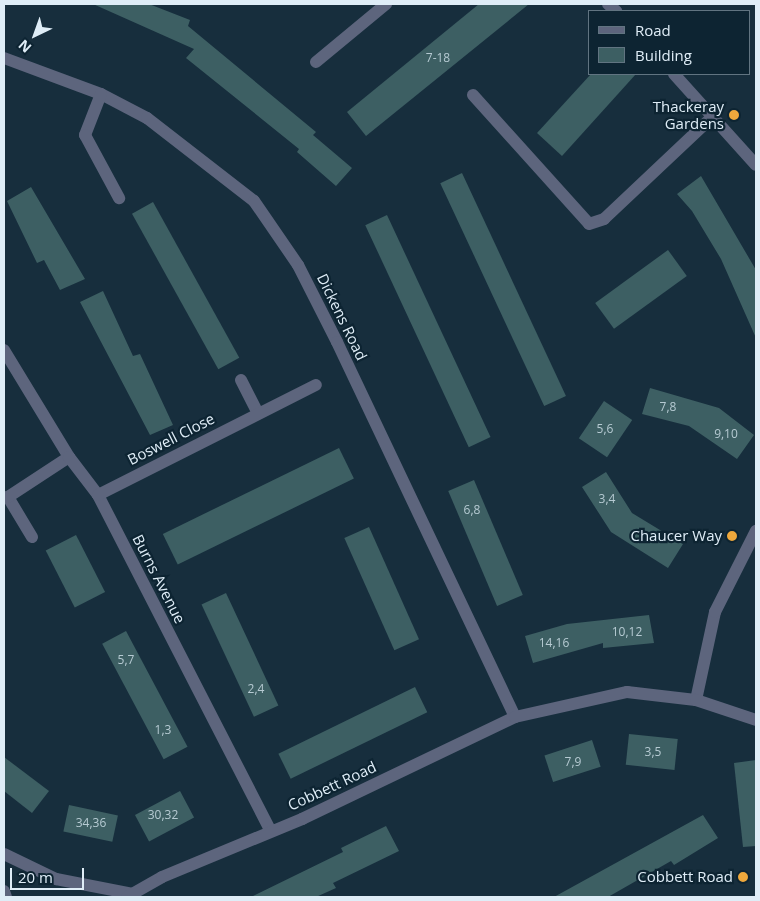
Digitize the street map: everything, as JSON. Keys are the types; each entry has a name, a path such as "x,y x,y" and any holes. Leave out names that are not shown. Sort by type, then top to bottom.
{"street":[{"path":"316,62 385,4"},
{"name":"Dickens Road","path":"4,58 101,94 147,118 254,201 290,254 337,342 515,717"},
{"path":"675,75 711,118 756,165"},
{"path":"101,94 85,135 119,198"},
{"path":"473,95 589,224 604,219 711,118"},
{"name":"Burns Avenue","path":"4,350 69,457 98,494 271,831"},
{"path":"241,380 258,413"},
{"name":"Boswell Close","path":"98,494 316,385"},
{"path":"32,537 8,497 69,457"},
{"path":"696,700 714,612 756,531"},
{"name":"Cobbett Road","path":"130,895 162,877 271,831 515,717 627,692 696,700 756,720"},
{"path":"4,854 56,879 130,895"},
{"path":"4,891 6,897"}],"building":[{"path":"93,4 149,4 190,20 188,26 316,132 313,135 352,168 336,186 297,152 299,149 186,58 194,49"},
{"path":"479,4 529,4 366,136 347,112"},
{"path":"590,75 635,75 562,156 537,133"},
{"path":"462,173 566,396 544,406 440,183"},
{"path":"701,176 756,270 756,338 721,259 692,211 677,194"},
{"path":"31,187 85,279 60,290 44,260 37,263 7,201"},
{"path":"153,202 239,358 218,369 132,214"},
{"path":"387,215 491,437 469,447 365,225"},
{"path":"668,250 687,276 614,329 595,303"},
{"path":"103,291 133,356 140,354 173,425 150,435 80,302"},
{"path":"650,388 719,408 754,435 737,459 689,426 642,414"},
{"path":"604,401 632,420 607,457 579,438"},
{"path":"339,448 354,479 178,564 163,534"},
{"path":"606,472 632,513 683,544 668,568 611,532 582,487"},
{"path":"474,480 523,595 497,606 448,491"},
{"path":"369,527 419,639 394,650 344,538"},
{"path":"76,535 105,592 75,607 46,550"},
{"path":"226,593 278,705 254,717 202,604"},
{"path":"649,615 654,643 603,648 603,643 533,663 525,636 567,624"},
{"path":"126,631 188,747 164,759 102,644"},
{"path":"415,687 427,712 291,779 278,754"},
{"path":"629,734 678,739 674,770 626,765"},
{"path":"592,740 601,767 553,782 544,755"},
{"path":"4,757 49,791 32,813 4,791"},
{"path":"756,760 756,846 743,847 734,763"},
{"path":"180,791 194,817 149,841 135,815"},
{"path":"69,805 118,815 112,842 63,831"},
{"path":"703,815 718,838 674,865 671,861 608,897 554,897"},
{"path":"386,826 399,851 333,883 336,888 316,897 251,897 343,852 341,848"}],"place":[{"name":"Thackeray Gardens","path":"734,115"},
{"name":"Chaucer Way","path":"732,536"},
{"name":"Cobbett Road","path":"743,877"}]}
